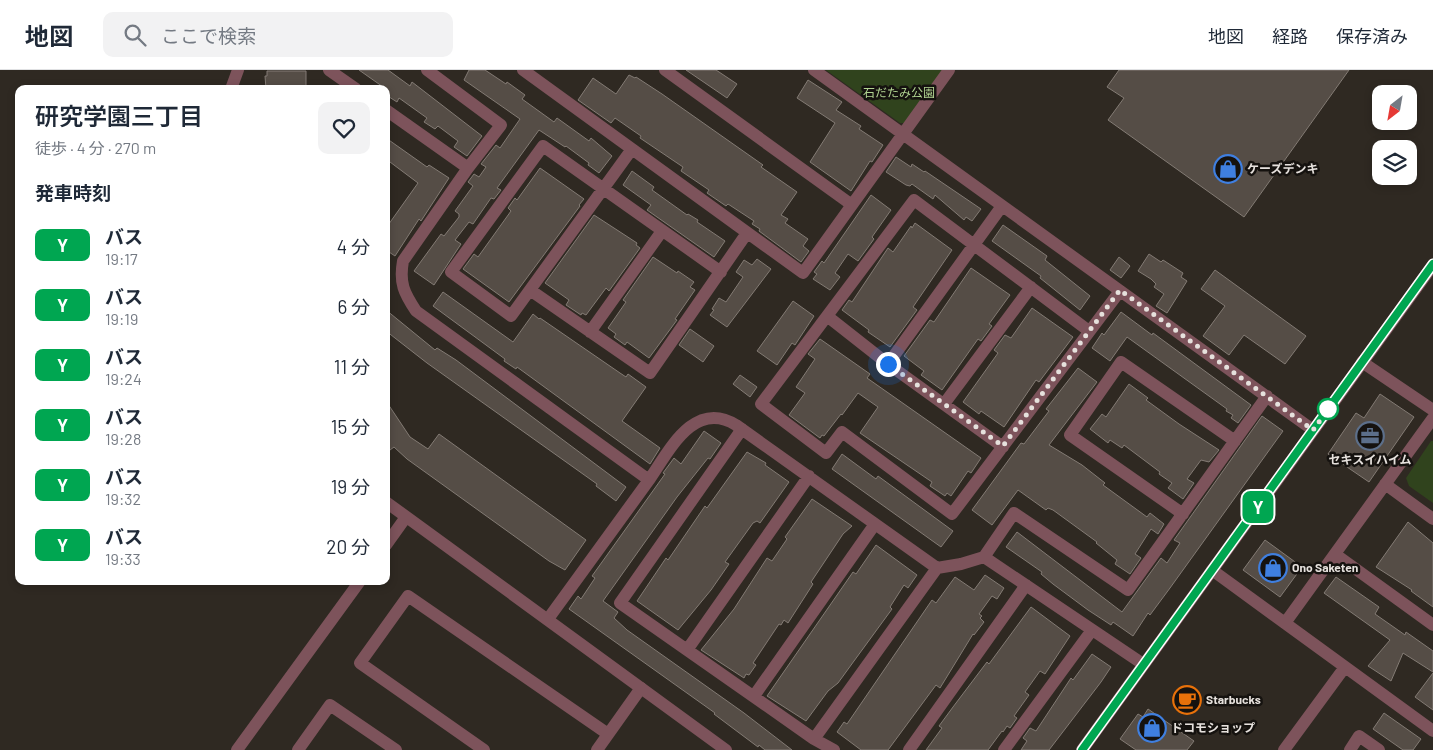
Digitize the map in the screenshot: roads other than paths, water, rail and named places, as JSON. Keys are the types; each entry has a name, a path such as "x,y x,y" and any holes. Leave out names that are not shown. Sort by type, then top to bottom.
{"street":[{"path":"232,85 238,70"},
{"path":"329,70 350,85"},
{"path":"427,70 502,125 468,168 403,261 401,273 404,293 416,311 649,480"},
{"path":"523,70 802,273 949,70"},
{"path":"665,70 852,205"},
{"path":"814,70 1313,430"},
{"path":"390,113 468,168"},
{"path":"632,150 603,190 511,316 451,272 543,146 603,190 721,272"},
{"path":"1089,331 914,200 761,404 826,453 842,432 952,514 1120,290"},
{"path":"888,364 1002,206"},
{"path":"590,332 662,231"},
{"path":"530,290 650,373 747,233"},
{"path":"1082,750 1433,264"},
{"path":"944,404 1031,287"},
{"path":"827,316 888,364 1003,446"},
{"path":"1183,514 1070,435 1121,362 1235,442"},
{"path":"1362,362 1433,410"},
{"path":"548,619 681,435 696,422 708,417 729,420 742,428 937,568 962,564 984,557 1014,513 1128,590 1268,396"},
{"path":"1285,623 1433,418"},
{"path":"742,428 620,603 814,739 834,750"},
{"path":"687,650 809,476"},
{"path":"1385,484 1433,519"},
{"path":"390,505 726,750"},
{"path":"390,539 406,517"},
{"path":"754,696 875,524"},
{"path":"1335,554 1433,625"},
{"path":"984,557 1143,664"},
{"path":"814,739 937,568"},
{"path":"1212,570 1433,731"},
{"path":"237,750 357,585"},
{"path":"909,750 1026,585"},
{"path":"484,750 360,663 408,596 608,734"},
{"path":"1004,750 1092,630"},
{"path":"1284,750 1345,667"},
{"path":"597,750 641,688"},
{"path":"298,750 330,705 396,750"},
{"path":"1350,750 1360,736 1379,750"}],"place":[{"name":"ケーズデンキ","path":"1228,169"},
{"name":"セキスイハイム","path":"1370,436"},
{"name":"Ono Saketen","path":"1273,568"},
{"name":"Starbucks","path":"1187,700"},
{"name":"ドコモショップ","path":"1152,728"}],"park label":[{"name":"石だたみ公園","path":"899,93"}]}
